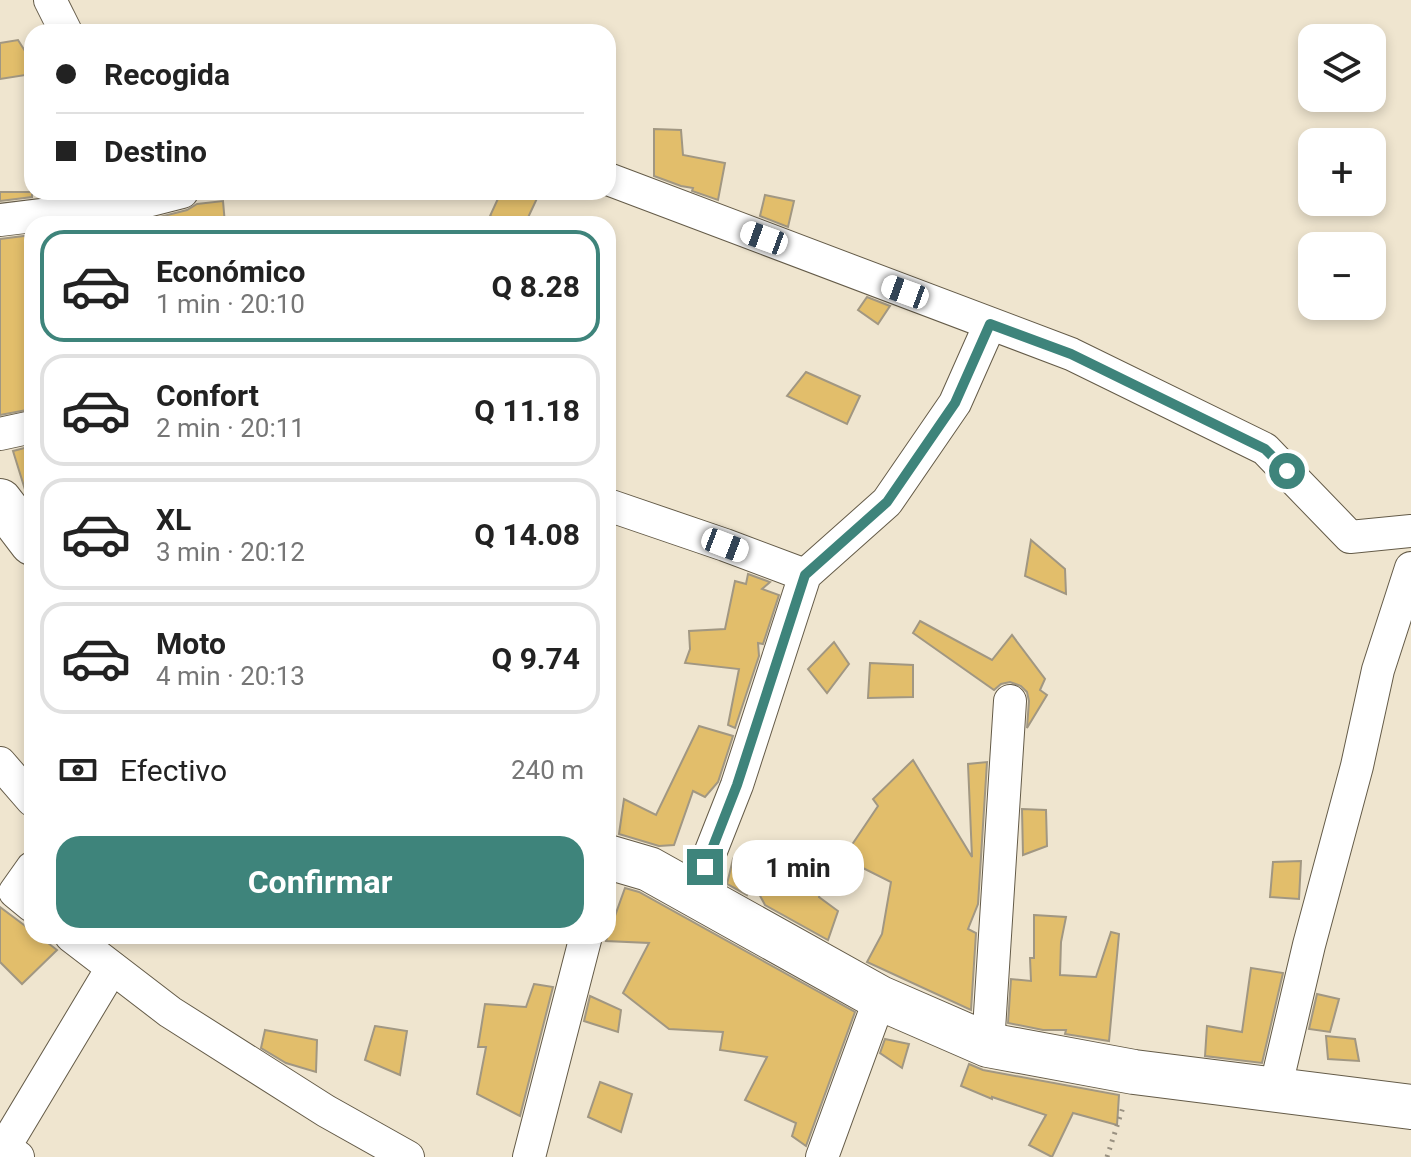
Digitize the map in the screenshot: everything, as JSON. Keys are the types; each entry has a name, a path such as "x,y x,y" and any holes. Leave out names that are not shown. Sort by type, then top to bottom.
{"main road":[{"path":"0,501 24,532"},
{"path":"616,859 649,869 880,998 988,1045 1134,1072 1411,1107"}],"street":[{"path":"50,0 62,24"},
{"path":"616,182 1071,354 1265,449 1350,537 1411,531"},
{"path":"0,220 100,200"},
{"path":"114,200 139,203 151,200"},
{"path":"694,894 737,785 805,575 887,502 955,403 990,324"},
{"path":"0,434 24,429"},
{"path":"616,508 805,575"},
{"path":"1275,1090 1309,945 1357,766 1378,670 1411,568"},
{"path":"988,1045 1010,701"},
{"path":"0,763 24,791"},
{"path":"81,944 170,1012 326,1111 408,1157"},
{"path":"529,1157 584,944"},
{"path":"18,1157 4,1148 112,968"},
{"path":"822,1157 880,998"}],"path":[{"path":"1107,1157 1134,1072"}],"building":[{"path":"18,40 24,49 24,75 0,79 0,43"},
{"path":"654,129 681,130 683,155 725,163 718,200 692,191 693,188 654,176"},
{"path":"0,192 24,192 24,198 0,201"},
{"path":"765,195 794,201 788,227 760,216"},
{"path":"497,200 536,200 529,216 490,216"},
{"path":"223,201 224,216 164,216 187,210 197,204"},
{"path":"24,236 24,410 0,415 0,239"},
{"path":"867,297 890,306 878,324 858,310"},
{"path":"806,372 860,396 847,424 787,396"},
{"path":"24,448 24,486 13,451"},
{"path":"1031,540 1065,569 1066,594 1025,576"},
{"path":"748,574 770,582 762,589 779,595 763,644 758,643 759,656 735,728 728,725 739,669 685,663 690,649 689,631 725,629 735,581 746,584"},
{"path":"920,621 992,660 1012,635 1045,679 1040,690 1047,695 1027,728 1029,701 1027,692 1021,686 1010,682 994,690 913,633"},
{"path":"834,642 849,664 827,693 808,669"},
{"path":"870,663 913,665 913,697 868,698"},
{"path":"699,726 733,736 718,782 705,797 693,791 674,845 659,846 619,834 624,799 656,815"},
{"path":"913,760 972,857 968,764 987,762 978,904 968,929 976,933 971,1010 867,962 882,934 891,882 843,858 878,806 873,799"},
{"path":"1022,809 1046,810 1047,846 1023,855"},
{"path":"788,849 826,871 819,897 838,911 828,940 765,905 752,881 747,895 727,884 733,859 778,878"},
{"path":"1301,861 1299,899 1270,897 1273,862"},
{"path":"625,888 639,892 855,1012 806,1146 792,1136 796,1123 745,1100 767,1057 720,1050 723,1032 669,1029 623,993 649,943 616,941 616,913"},
{"path":"0,907 24,925 24,944 49,944 57,950 22,984 0,962"},
{"path":"1034,915 1066,917 1061,942 1060,975 1096,977 1111,932 1119,934 1109,1041 1065,1034 1066,1030 1043,1030 1008,1023 1011,979 1031,981"},
{"path":"1251,968 1283,973 1262,1063 1205,1056 1207,1026 1242,1032"},
{"path":"534,984 553,987 520,1116 477,1094 486,1047 478,1047 485,1004 526,1007"},
{"path":"1317,994 1339,999 1330,1032 1309,1029"},
{"path":"590,996 621,1010 618,1032 584,1021"},
{"path":"375,1026 407,1031 400,1075 365,1060"},
{"path":"265,1030 317,1040 316,1072 286,1063 261,1048"},
{"path":"1326,1036 1355,1039 1359,1061 1328,1059"},
{"path":"885,1039 909,1044 902,1068 880,1053"},
{"path":"969,1064 983,1070 1119,1095 1117,1125 1073,1113 1052,1157 1029,1145 1046,1115 961,1086"},
{"path":"600,1082 632,1094 621,1132 588,1117"}],"route":[{"path":"705,867 737,785 805,575 887,502 955,403 990,324 1071,354 1265,449 1287,471"}]}
